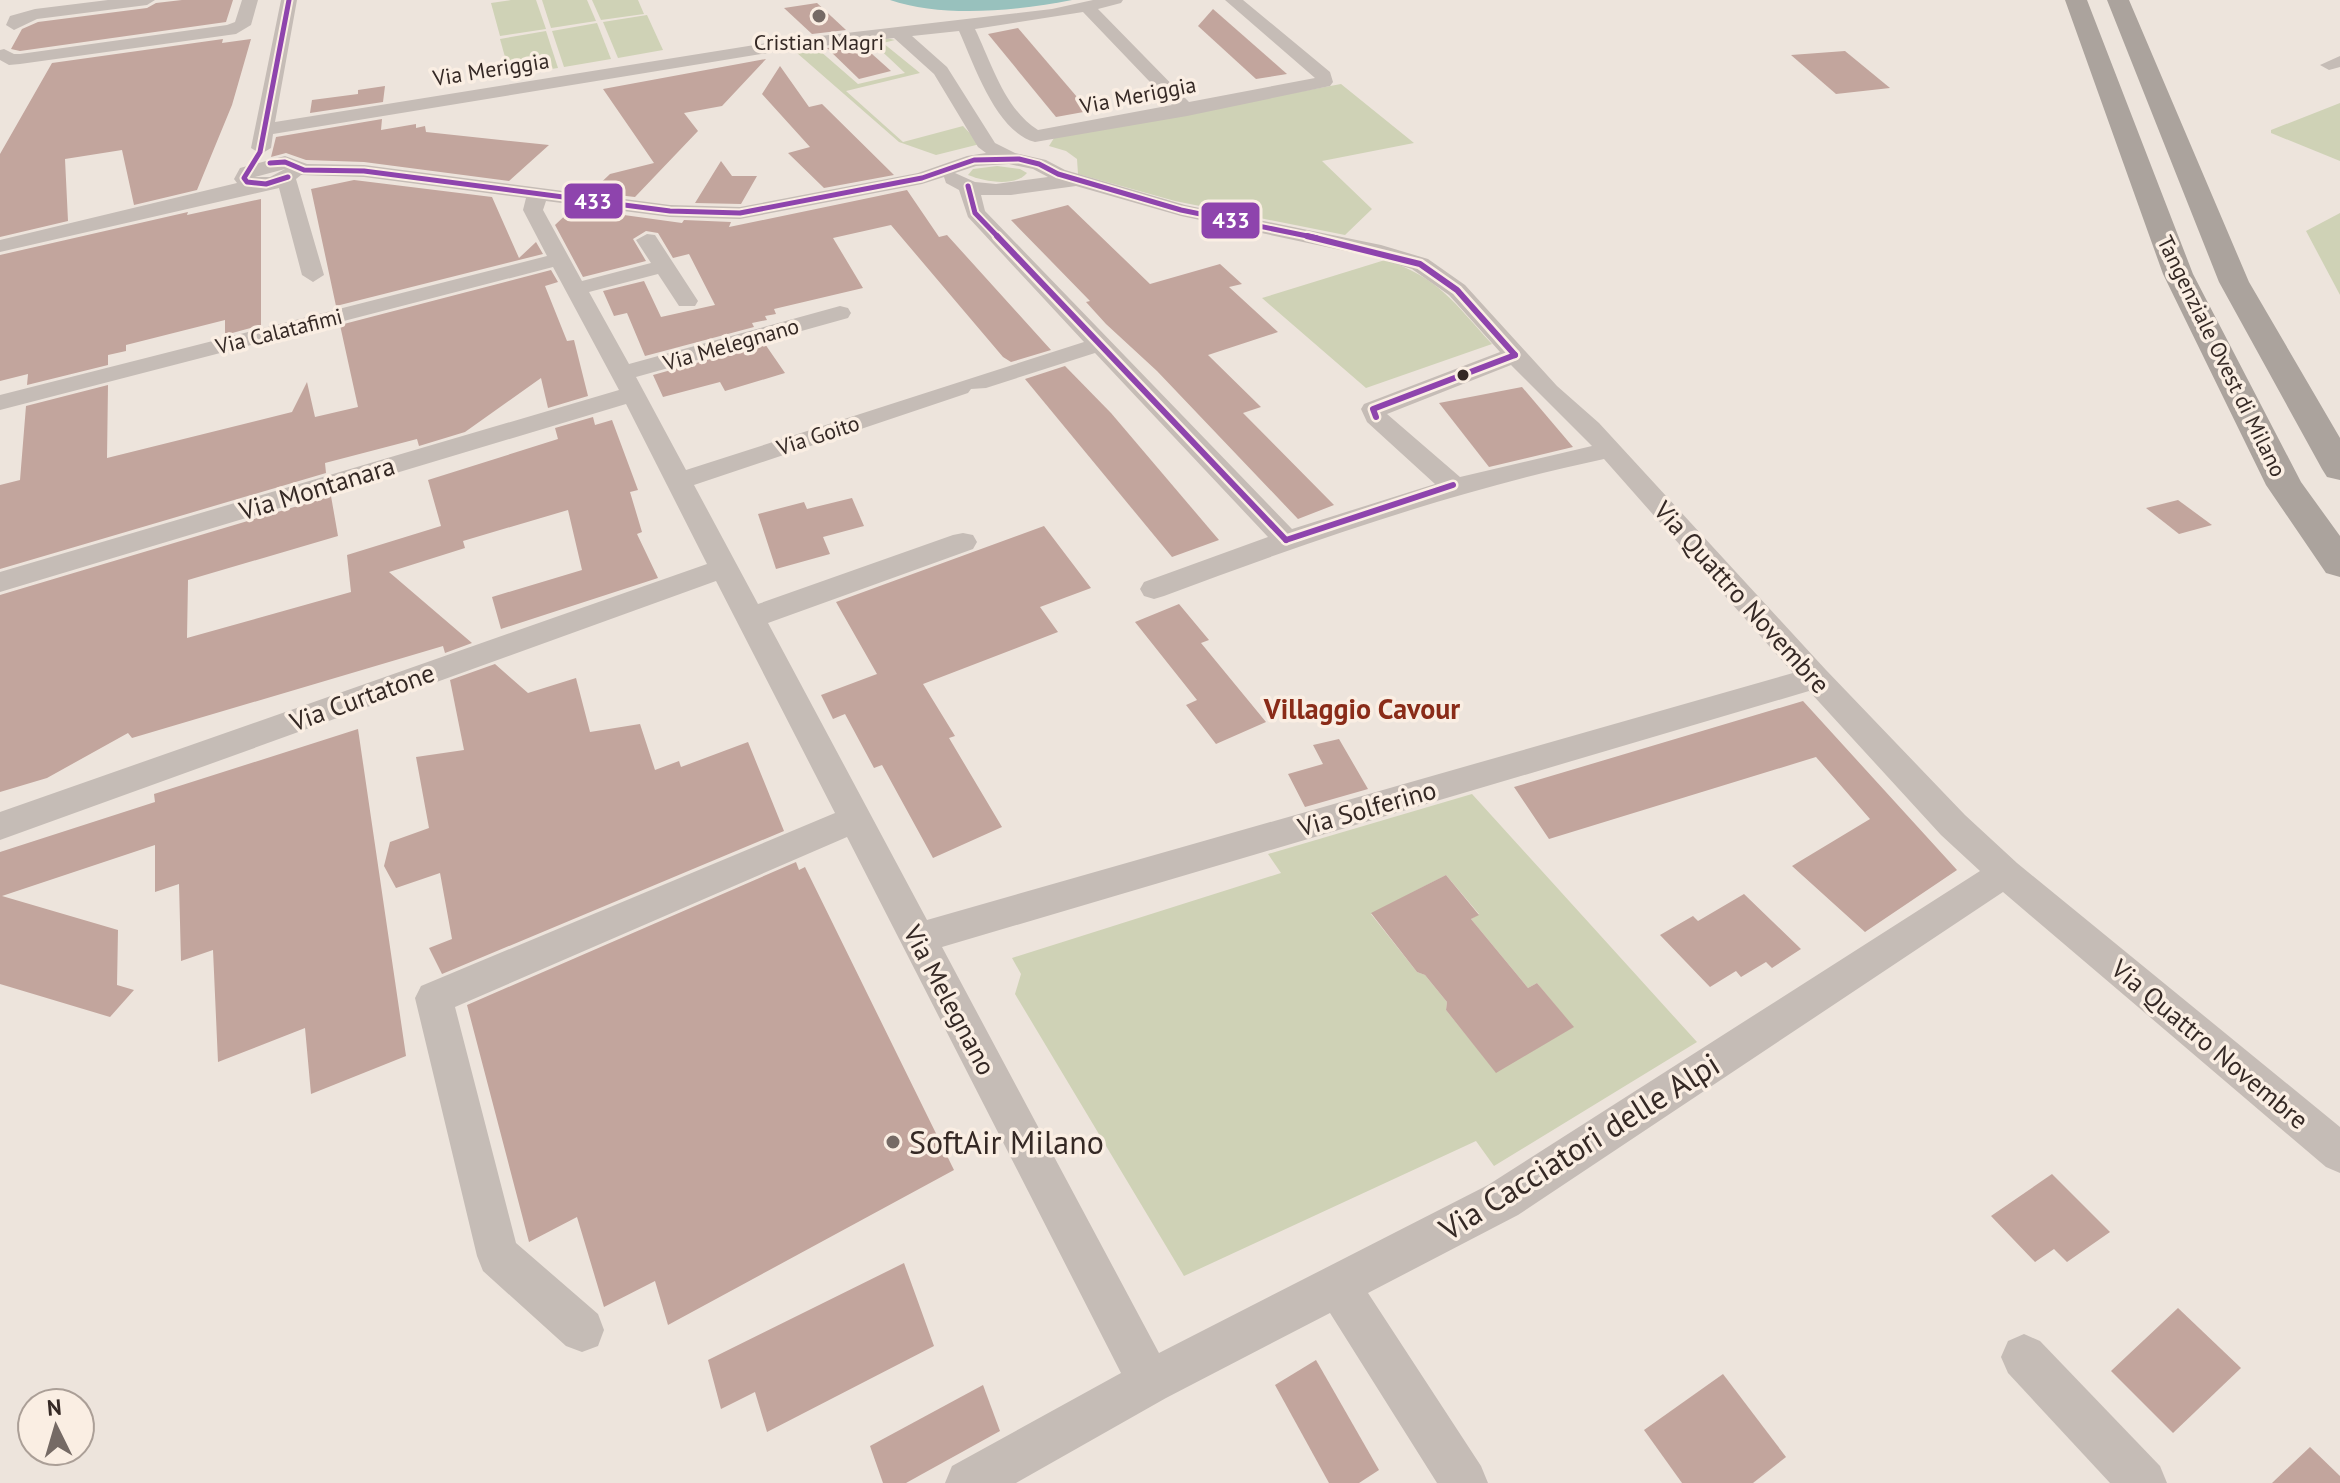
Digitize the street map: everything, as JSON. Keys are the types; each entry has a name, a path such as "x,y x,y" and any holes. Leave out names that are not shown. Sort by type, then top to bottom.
{"highway":[{"name":"Tangenziale Ovest di Milano","path":"2076,0 2178,274 2284,485 2340,564"},
{"name":"Tangenziale Ovest di Milano","path":"2118,0 2234,282 2340,469"}],"street":[{"path":"14,25 16,20 35,14 147,0"},
{"path":"4,54 9,60 20,59 230,30 243,25 250,0"},
{"path":"257,169 289,0"},
{"path":"965,25 1034,17 1115,0"},
{"name":"Via Meriggia","path":"265,124 328,118 786,45 965,25 1004,104 1025,133 1047,136 1324,82 1324,76 1233,0"},
{"path":"1086,6 1187,110"},
{"path":"898,33 941,71 972,175 975,213 1101,344 1298,535"},
{"path":"972,175 1009,158 1042,174"},
{"path":"0,246 158,208 257,169 291,174 320,170 364,171 670,211 740,213 781,208 922,178 972,175 1021,188 1042,174"},
{"path":"291,174 313,275"},
{"name":"Via Quattro Novembre","path":"1042,174 1192,213 1373,250 1420,264 1457,290 1515,355 1609,450 1953,825 2005,873 2340,1153"},
{"name":"Via Melegnano","path":"537,194 533,210 751,618 1150,1382"},
{"path":"647,240 687,301"},
{"name":"Via Calatafimi","path":"0,403 559,259"},
{"path":"576,289 664,266"},
{"name":"Via Melegnano","path":"627,384 840,313"},
{"name":"Via Goito","path":"677,482 1101,344"},
{"path":"1453,485 1376,417 1373,409 1515,355"},
{"name":"Via Montanara","path":"0,582 627,384"},
{"path":"1154,589 1298,535 1453,485 1609,450"},
{"path":"751,618 963,542"},
{"name":"Via Curtatone","path":"0,826 724,568"},
{"name":"Via Solferino","path":"919,938 1815,678"},
{"path":"582,1330 498,1256 434,998 856,819"},
{"name":"Via Cacciatori delle Alpi","path":"969,1483 1150,1382 1503,1200 2005,873"},
{"path":"1338,1285 1464,1483"},
{"path":"2024,1357 2143,1483"}],"green space":[{"path":"536,0 546,29 500,36 491,3"},
{"path":"542,0 587,0 596,21 551,28"},
{"path":"592,0 638,0 644,14 601,20"},
{"path":"647,15 663,50 618,58 603,22"},
{"path":"597,23 611,59 564,67 552,31"},
{"path":"546,31 558,68 510,75 500,39"},
{"path":"877,36 895,40 883,43 920,73 846,91 903,142 963,126 980,144 936,155 899,142 789,46 812,44 858,84 905,73 872,42 877,41"},
{"path":"1341,84 1414,143 1322,161 1372,209 1345,235 1175,201 1078,174 1077,159 1066,151 1049,146 1054,138"},
{"path":"2340,103 2340,161 2271,133 2271,130"},
{"path":"997,166 1027,173 1008,182 968,175 973,169"},
{"path":"2340,213 2340,295 2306,231"},
{"path":"1385,260 1419,275 1445,293 1492,344 1366,388 1262,298"},
{"path":"1472,794 1697,1042 1494,1166 1476,1141 1184,1276 1015,994 1021,974 1012,958 1281,873 1268,854","holes":["1446,875 1479,914 1471,919 1528,988 1537,983 1573,1027 1496,1072 1446,1010 1447,1002 1425,975 1417,972 1371,914"]}],"water":[{"path":"890,0 1072,0 1028,7 956,11 911,6"}],"building":[{"path":"233,0 226,22 20,51 11,49 22,29 38,22 147,8 156,3"},
{"path":"817,3 846,30 812,34 784,8"},
{"path":"1213,9 1287,74 1256,79 1198,26"},
{"path":"1018,28 1089,111 1056,117 988,34"},
{"path":"223,39 222,43 251,39 232,105 197,190 134,205 122,150 65,159 68,221 0,237 0,154 52,63"},
{"path":"862,45 891,71 859,79 827,48"},
{"path":"1845,51 1890,88 1836,94 1791,55"},
{"path":"766,59 722,106 684,113 698,131 635,197 591,192 610,174 654,163 603,89"},
{"path":"780,66 809,107 822,104 894,175 824,188 788,153 810,147 762,94"},
{"path":"385,86 383,102 310,113 312,100 358,94 358,90"},
{"path":"382,119 381,130 416,124 416,128 425,126 426,132 549,145 509,181 364,162 306,160 286,153 271,157 276,137"},
{"path":"721,161 732,176 757,176 741,204 695,203"},
{"path":"354,180 492,197 519,258 536,242 543,254 336,306 311,189"},
{"path":"907,190 939,237 947,235 1051,350 1011,362 1003,357 891,225 833,238 863,288 774,309 776,314 765,316 767,320 752,323 754,327 645,356 627,313 614,316 603,291 644,281 661,317 715,305 689,254 673,258 658,233 646,231 633,239 646,261 583,277 555,225 573,208 682,223 684,220 731,222 729,227"},
{"path":"261,199 261,325 225,335 225,320 126,345 126,351 108,355 108,365 27,385 28,374 0,381 0,255 188,212 187,215"},
{"path":"1068,205 1150,284 1220,264 1242,284 1229,287 1278,332 1208,355 1261,407 1243,413 1334,505 1298,519 1157,371 1106,324 1086,302 1090,301 1011,220"},
{"path":"551,270 558,282 545,286 567,341 574,340 588,396 548,408 541,378 465,432 419,446 417,439 325,463 326,473 0,569 0,485 20,480 26,406 108,385 107,458 292,412 307,382 315,417 358,407 340,325"},
{"path":"765,344 785,373 725,391 720,382 663,397 653,375"},
{"path":"1065,366 1111,413 1219,540 1172,557 1025,379"},
{"path":"1522,387 1573,447 1489,467 1439,403"},
{"path":"593,417 595,425 612,420 638,490 630,492 642,532 637,534 658,578 501,629 492,597 582,570 568,510 463,541 465,548 389,572 472,643 445,653 443,646 132,738 128,733 47,778 0,792 0,595 331,496 338,536 188,580 187,638 351,592 347,555 441,526 428,480 558,439 555,428"},
{"path":"852,498 864,526 823,537 830,554 776,569 758,514 804,502 807,509"},
{"path":"2178,500 2212,525 2179,534 2146,508"},
{"path":"1044,526 1091,588 1040,607 1058,632 923,684 955,736 949,738 1002,827 933,858 882,765 874,768 845,714 833,719 821,695 877,674 836,602"},
{"path":"1179,604 1209,640 1201,643 1266,722 1216,744 1186,705 1197,700 1135,622"},
{"path":"495,664 528,693 576,678 590,732 640,724 655,770 679,761 681,767 748,742 784,831 442,974 429,948 452,939 440,873 396,888 384,866 390,842 429,828 416,757 464,750 450,680"},
{"path":"1803,701 1957,870 1865,932 1792,866 1870,819 1816,757 1549,839 1514,787"},
{"path":"358,729 406,1056 311,1094 305,1028 218,1062 213,950 181,961 179,884 155,892 155,845 2,896 118,930 117,985 134,990 110,1017 0,984 0,852 155,802 154,794"},
{"path":"1339,739 1368,789 1305,807 1288,774 1323,764 1313,745"},
{"path":"796,862 799,870 805,867 954,1170 668,1325 655,1281 604,1307 577,1217 529,1242 467,1005"},
{"path":"1446,875 1479,915 1471,919 1528,988 1537,983 1574,1027 1496,1073 1446,1010 1447,1002 1425,975 1417,972 1371,913"},
{"path":"1744,894 1801,949 1772,968 1766,962 1741,977 1736,971 1710,987 1660,935 1693,916 1698,921"},
{"path":"2052,1174 2110,1232 2067,1262 2054,1249 2035,1262 1991,1216"},
{"path":"904,1263 934,1346 767,1432 755,1392 721,1409 708,1360"},
{"path":"2178,1308 2241,1368 2173,1433 2111,1371"},
{"path":"1316,1360 1379,1470 1359,1483 1329,1483 1275,1385"},
{"path":"1723,1374 1786,1457 1753,1483 1682,1483 1644,1430"},
{"path":"983,1385 1000,1431 906,1483 883,1483 870,1446"},
{"path":"2310,1447 2340,1476 2340,1483 2272,1483"}],"transit line":[{"name":"433","path":"288,177 266,184 247,182 244,178 260,152 289,0"},
{"name":"433","path":"270,163 285,162 304,170 364,171 670,211 740,213 922,178 974,160 1019,159 1039,164 1058,174 1181,210 1373,250 1420,264 1457,290 1515,355"},
{"name":"433","path":"968,186 975,213 1286,540"},
{"name":"433","path":"1376,417 1373,409 1515,355"},
{"name":"433","path":"1286,540 1453,485"}],"place":[{"name":"Cristian Magri","path":"819,16"},
{"name":"SoftAir Milano","path":"893,1142"}],"district":[{"name":"Villaggio Cavour","path":"1362,708"}]}
